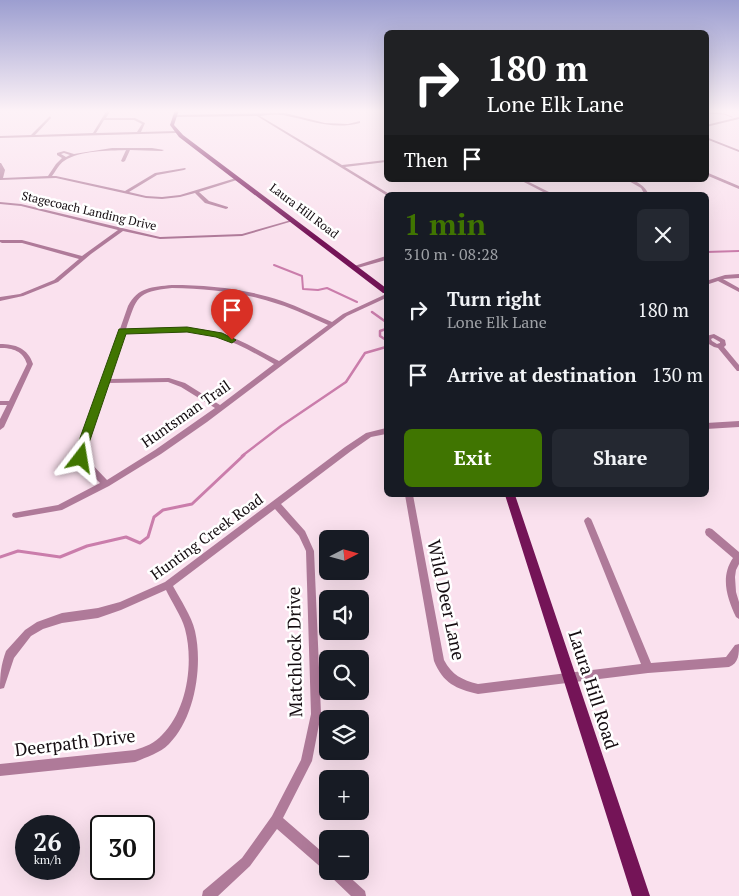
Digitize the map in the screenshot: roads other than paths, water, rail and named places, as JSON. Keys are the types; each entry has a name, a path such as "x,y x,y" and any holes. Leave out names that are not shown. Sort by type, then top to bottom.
{"main road":[{"name":"Laura Hill Road","path":"203,152 384,290"},
{"name":"Laura Hill Road","path":"511,497 641,896"}],"street":[{"path":"65,158 58,154 64,152 74,154"},
{"path":"49,177 65,158 74,154 94,152"},
{"path":"123,161 127,152"},
{"path":"319,152 384,192"},
{"path":"342,166 384,161"},
{"path":"0,164 3,170 0,179 49,177 162,198 238,179"},
{"path":"126,192 156,174 184,169"},
{"path":"709,174 739,188"},
{"path":"526,182 547,192"},
{"path":"633,182 641,186 646,192"},
{"path":"195,191 207,202 226,208"},
{"name":"Stagecoach Landing Drive","path":"0,203 21,205 151,237 234,235 255,232 291,220"},
{"path":"0,299 21,295 46,286 66,274 83,258 122,230"},
{"path":"2,241 22,242 83,258"},
{"path":"354,267 384,259"},
{"path":"709,282 739,276"},
{"path":"719,279 739,290"},
{"path":"106,484 81,458 82,449 131,306 135,298 143,292 170,288 234,290 279,302 332,324"},
{"name":"Huntsman Trail","path":"16,515 58,508 73,503 106,484 158,452 332,324 354,310 384,297"},
{"path":"123,331 178,329 218,335 245,345 279,364"},
{"path":"0,346 16,348 24,352 29,357 30,364 0,427"},
{"path":"720,346 739,368"},
{"path":"105,381 155,378 170,380 183,385 220,408"},
{"path":"0,403 12,403"},
{"path":"709,426 739,424"},
{"name":"Hunting Creek Road","path":"0,684 14,648 28,633 40,625 62,618 98,613 121,606 168,585 348,449 369,435 384,431"},
{"name":"Wild Deer Lane","path":"409,497 439,661 446,675 456,683 478,689 648,668 729,662 739,649"},
{"name":"Matchlock Drive","path":"208,896 246,862 276,820 306,761 316,714 310,551 302,534 276,504"},
{"path":"588,521 648,668"},
{"path":"710,532 738,557 731,570 730,584 739,614"},
{"name":"Deerpath Drive","path":"0,770 135,756 152,750 166,739 186,707 192,672 190,629 168,585"},
{"path":"276,820 319,858"},
{"path":"343,880 360,896"}],"waterway":[{"path":"709,252 739,251"},
{"path":"274,265 302,276 303,289 318,290 327,288 357,302"},
{"path":"372,312 384,321"},
{"path":"384,330 380,331 380,336 384,339"},
{"path":"242,456 281,426 346,382 365,353 384,348"},
{"path":"0,557 18,551 60,557 87,546 126,537 140,543 148,537 154,517 163,510 192,504 244,455"}]}
